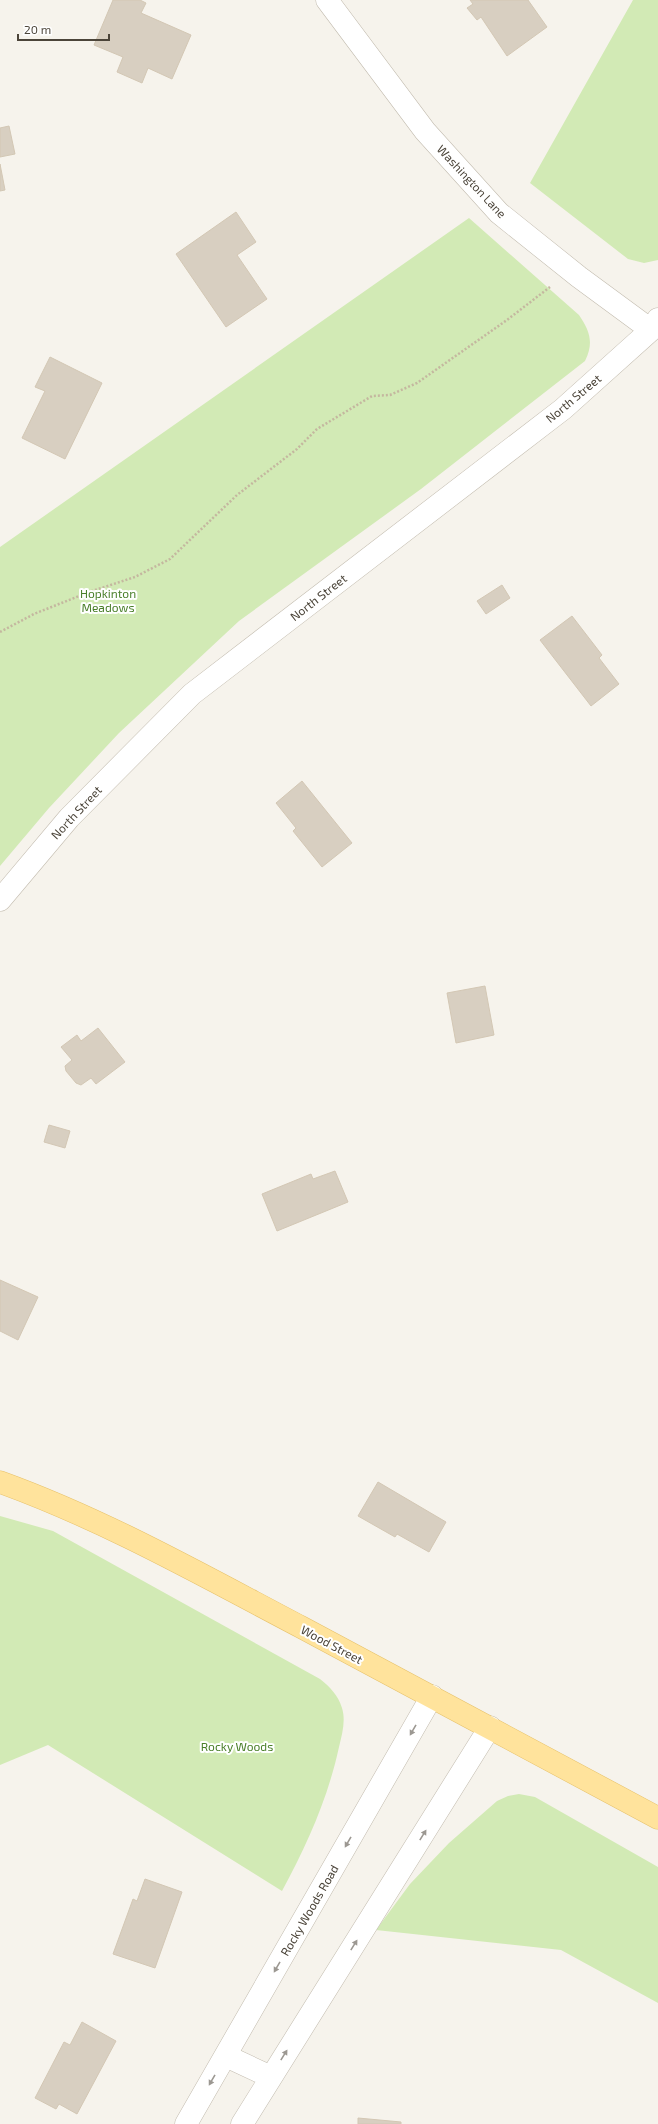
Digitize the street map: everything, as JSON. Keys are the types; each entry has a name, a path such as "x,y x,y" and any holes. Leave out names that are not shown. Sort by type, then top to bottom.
{"main road":[{"name":"Wood Street","path":"0,1482 78,1513 140,1542 432,1696 658,1818"}],"street":[{"name":"Washington Lane","path":"327,0 436,142 499,213 570,271 654,324"},
{"name":"North Street","path":"0,900 69,818 192,694 563,409 654,324"},
{"name":"Rocky Woods Road","path":"186,2124 432,1696"},
{"path":"242,2124 490,1727"},
{"path":"226,2056 271,2077"}],"path":[{"path":"0,632 34,614 68,600 134,577 170,559 237,495 297,449 318,429 372,396 390,395 417,383 508,320 570,271"}],"green space":[{"path":"633,0 658,0 658,260 644,263 628,259 530,183"},
{"name":"Hopkinton Meadows","path":"469,218 579,315 586,326 590,337 588,355 585,361 421,489 239,621 119,733 49,808 0,866 0,547"},
{"name":"Rocky Woods","path":"0,1516 53,1531 320,1679 333,1692 340,1703 344,1718 334,1766 316,1821 282,1891 48,1745 0,1765"},
{"path":"519,1794 535,1797 658,1867 658,2003 561,1950 376,1930 410,1884 449,1843 497,1801 508,1796"}],"building":[{"path":"113,0 140,0 146,3 141,13 191,35 172,79 148,68 142,83 117,72 123,57 94,45"},
{"path":"470,0 528,0 547,27 507,56 481,17 477,20 467,8 473,4"},
{"path":"9,126 15,154 0,157 0,128"},
{"path":"0,164 5,190 0,191"},
{"path":"236,212 256,242 237,255 267,299 226,327 176,254"},
{"path":"50,357 102,383 65,459 22,438 45,391 35,387"},
{"path":"502,585 510,598 486,614 477,601"},
{"path":"572,616 602,655 599,658 619,684 591,706 540,640"},
{"path":"302,781 352,843 322,867 293,831 296,828 276,803"},
{"path":"485,986 494,1035 456,1043 447,993"},
{"path":"98,1028 125,1062 96,1084 91,1078 81,1085 76,1083 66,1071 65,1066 72,1060 61,1047 77,1035 81,1041"},
{"path":"49,1125 70,1131 65,1148 44,1142"},
{"path":"335,1171 348,1202 277,1231 262,1194 311,1174 313,1179"},
{"path":"0,1280 38,1297 18,1340 0,1331"},
{"path":"378,1482 446,1522 429,1552 397,1534 395,1537 358,1516"},
{"path":"145,1879 182,1892 155,1968 113,1954 133,1899 137,1901"},
{"path":"82,2022 116,2041 77,2114 59,2104 56,2109 35,2098 64,2042 70,2045"},
{"path":"358,2118 401,2122 401,2124 358,2124"}]}
